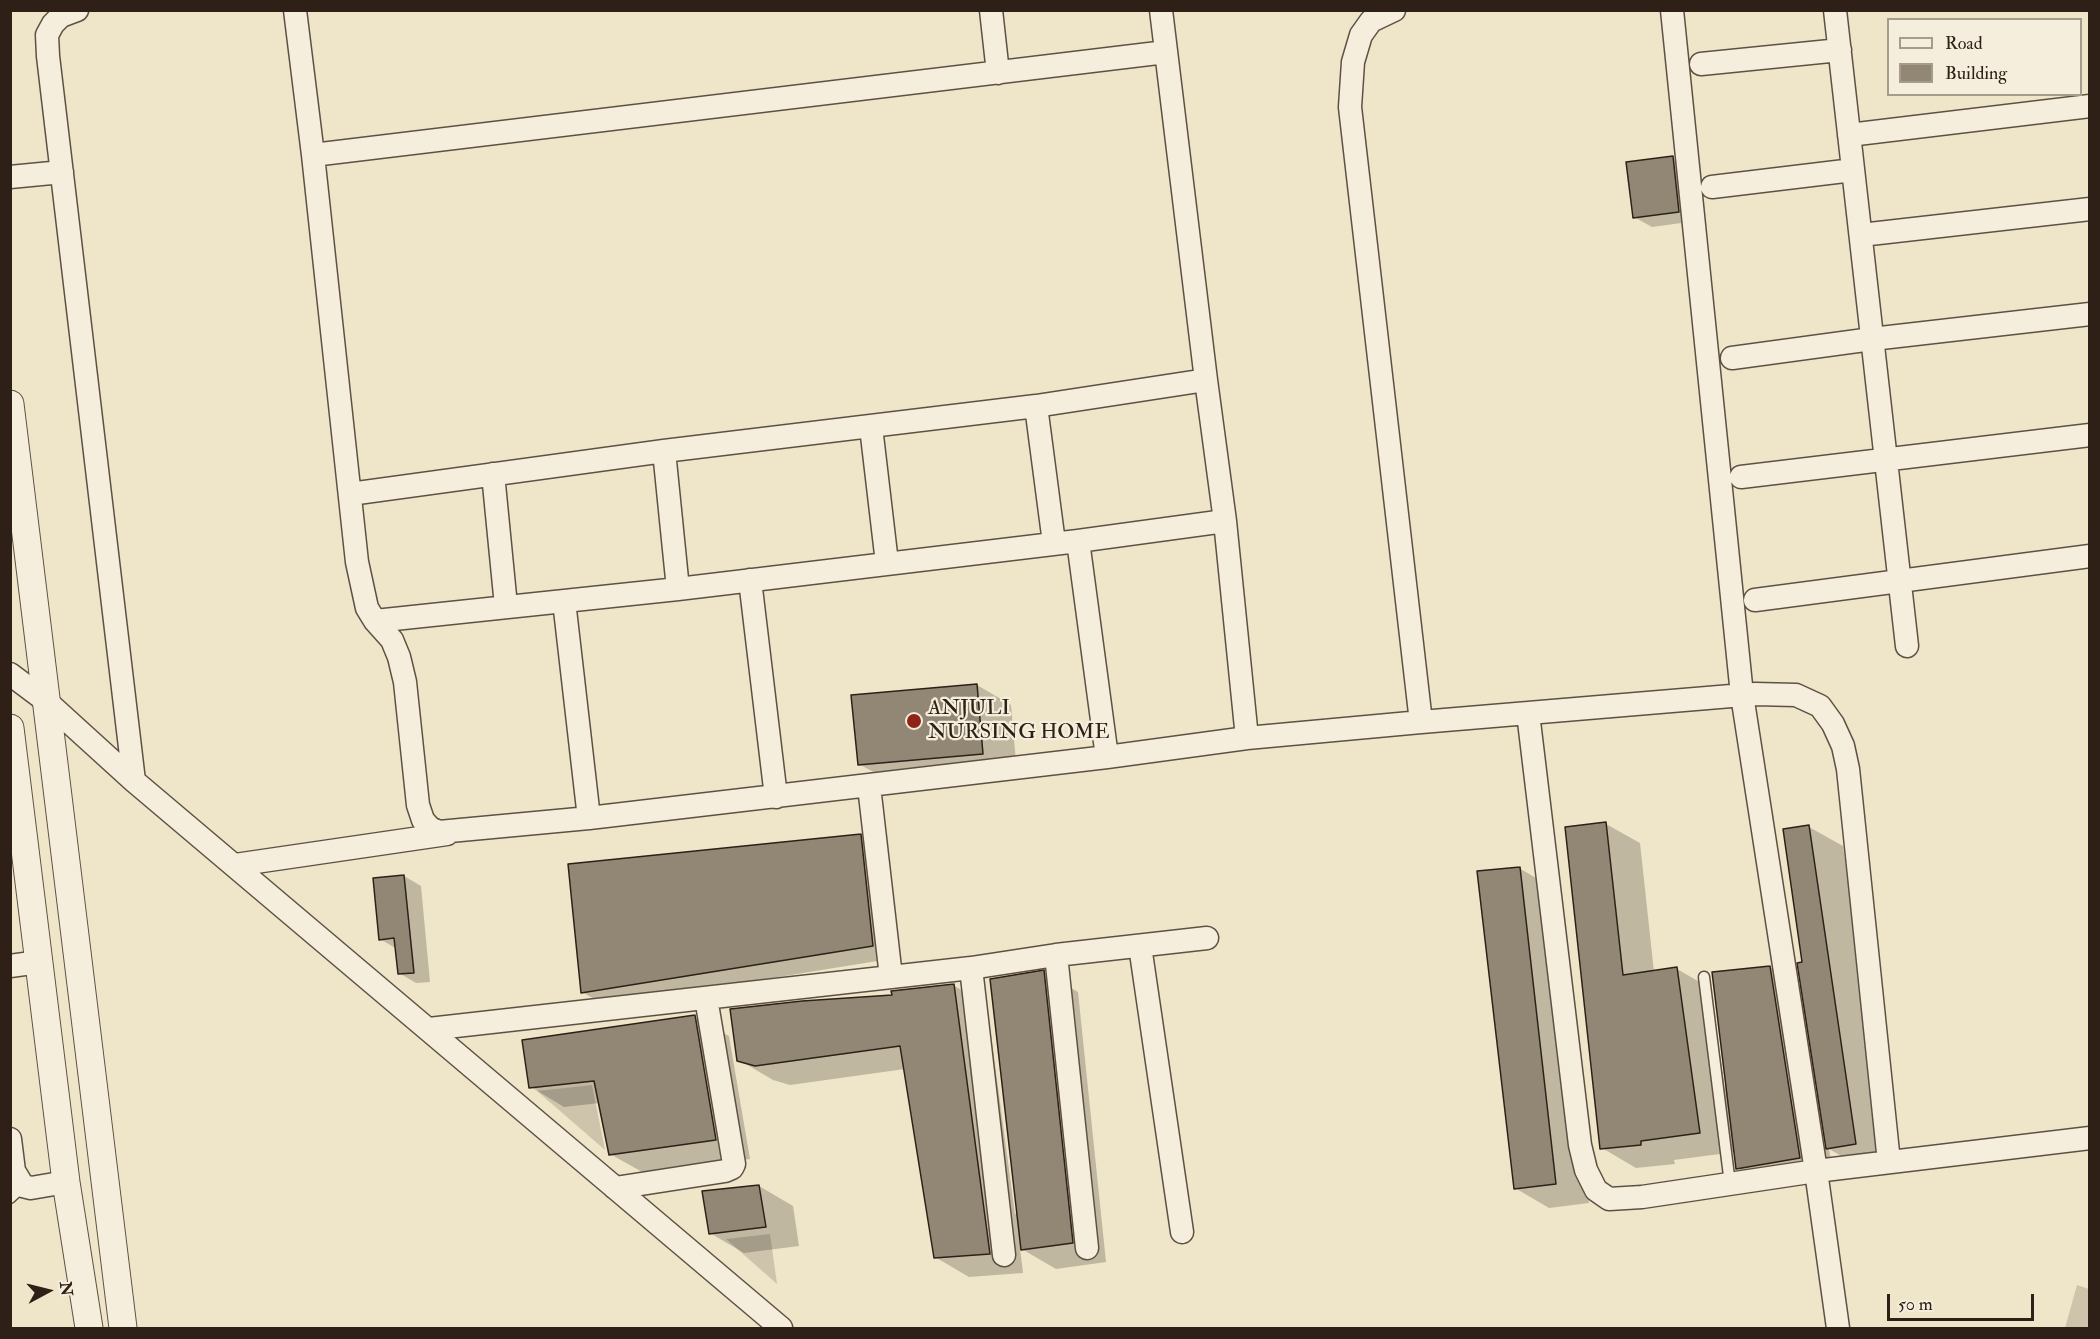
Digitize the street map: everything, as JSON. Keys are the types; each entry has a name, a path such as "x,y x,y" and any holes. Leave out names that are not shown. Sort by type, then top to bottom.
{"street":[{"path":"45,10 48,56 134,781"},
{"path":"47,35 61,16 77,10"},
{"path":"295,10 361,585 367,608 392,640 399,657 405,682 418,805 423,820 430,828 440,832 589,818 869,786 1247,738 1742,695 1796,695 1820,706 1833,724 1843,746 1848,769 1889,1162"},
{"path":"991,10 998,73"},
{"path":"1161,10 1225,521 1247,738"},
{"path":"1394,10 1371,21 1361,35 1353,62 1350,107 1421,722"},
{"path":"1672,10 1742,695 1816,1171 1838,1329"},
{"path":"1835,10 1907,646"},
{"path":"1701,64 1840,50"},
{"path":"313,154 1166,52"},
{"path":"1849,135 2090,106"},
{"path":"1712,187 1853,170"},
{"path":"10,177 62,172"},
{"path":"1861,235 2090,209"},
{"path":"1732,358 2090,314"},
{"path":"350,494 664,451 1036,406 1206,380"},
{"path":"10,404 123,1329"},
{"path":"1036,406 1054,543"},
{"path":"871,427 887,563"},
{"path":"1741,477 2090,435"},
{"path":"664,451 678,589"},
{"path":"493,474 506,606"},
{"path":"375,621 678,589 1225,521"},
{"path":"1078,541 1107,757"},
{"path":"1755,600 2090,556"},
{"path":"750,580 776,797"},
{"path":"564,601 589,818"},
{"path":"10,674 46,700 134,781 781,1329"},
{"path":"1528,713 1580,1145 1586,1170 1596,1190 1609,1199 1642,1197 1816,1171 2090,1138"},
{"path":"10,728 66,1182 88,1329"},
{"path":"869,786 891,977"},
{"path":"235,865 487,828"},
{"path":"429,1029 971,968 1056,955 1208,938"},
{"path":"1140,946 1182,1232"},
{"path":"1056,955 1087,1248"},
{"path":"10,966 39,962"},
{"path":"971,968 1004,1255"},
{"path":"615,1188 725,1171 732,1168 734,1164 706,998"},
{"path":"10,1139 17,1192 66,1182"}],"lane":[{"path":"1704,977 1730,1184"}],"shaded area":[{"path":"592,1085 605,1150 537,1091"},
{"path":"770,1234 777,1284 726,1239"},
{"path":"2077,1285 2089,1289 2089,1328 2065,1328"}],"building":[{"path":"1673,156 1679,212 1633,218 1626,162"},
{"path":"977,684 983,754 858,765 851,695"},
{"path":"1606,822 1623,975 1677,967 1700,1133 1641,1141 1641,1145 1600,1149 1565,827"},
{"path":"1809,825 1856,1144 1826,1149 1797,963 1802,962 1783,829"},
{"path":"861,834 873,946 581,993 568,864"},
{"path":"1520,867 1556,1184 1514,1189 1477,871"},
{"path":"404,875 414,973 398,974 394,938 379,940 373,878"},
{"path":"1770,966 1800,1158 1736,1169 1712,972"},
{"path":"1044,970 1073,1243 1021,1250 990,979"},
{"path":"954,984 990,1254 934,1258 900,1046 755,1066 737,1061 730,1009 892,995 891,991"},
{"path":"695,1015 716,1140 609,1155 594,1081 529,1088 522,1040"},
{"path":"759,1185 766,1227 709,1234 702,1191"}],"place":[{"name":"ANJULI NURSING HOME","path":"914,721"}]}
